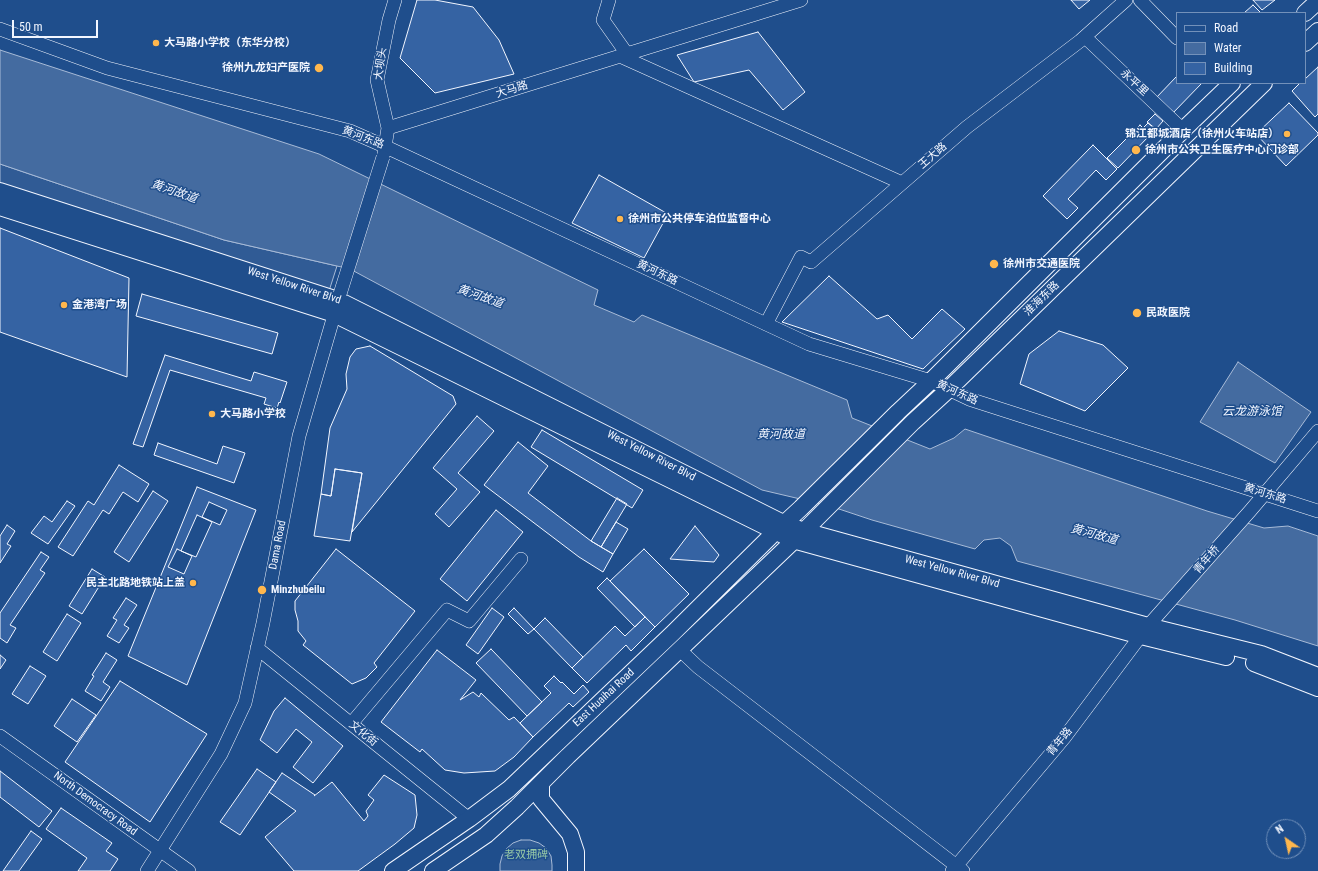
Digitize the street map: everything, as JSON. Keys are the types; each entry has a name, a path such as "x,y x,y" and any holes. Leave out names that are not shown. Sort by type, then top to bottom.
{"main road":[{"path":"1306,12 1318,1"},
{"path":"1306,42 1318,30"},
{"name":"淮海东路","path":"801,508 1231,84"},
{"name":"淮海东路","path":"820,515 913,422 948,390 1263,84"},
{"name":"West Yellow River Blvd","path":"0,191 338,303 798,536 1144,631 1257,664 1318,688"},
{"name":"West Yellow River Blvd","path":"0,207 338,303"},
{"name":"East Huaihai Road","path":"393,871 509,789 673,633 801,508"},
{"name":"East Huaihai Road","path":"432,871 486,835 541,784 568,756 820,515"},
{"name":"West Yellow River Blvd","path":"1144,631 1261,654 1318,676"},
{"path":"541,784 541,798 570,834 576,852 576,871"}],"street":[{"name":"大坝头","path":"388,128 377,80 389,20 395,0"},
{"path":"609,0 603,20 623,55 902,183"},
{"name":"大马路","path":"388,128 802,0"},
{"name":"王大路","path":"766,324 801,257 812,262 967,127 1084,36 1126,0"},
{"path":"1140,0 1176,37"},
{"name":"黄河东路","path":"0,29 107,68 350,131 384,152 809,344 931,381 969,400 1318,511"},
{"name":"永平里","path":"1084,36 1183,130"},
{"path":"338,303 384,152 388,128"},
{"name":"Dama Road","path":"160,850 221,754 245,703 263,623 299,436 338,303"},
{"name":"青年桥","path":"1164,610 1318,432"},
{"path":"351,724 447,610 470,621 521,558"},
{"name":"青年路","path":"957,869 1064,738 1144,631 1164,610"},
{"name":"文化街","path":"257,648 469,818"},
{"path":"680,650 698,667 957,869"},
{"name":"North Democracy Road","path":"0,736 189,871"},
{"path":"147,871 160,850"}],"shaded area":[{"path":"0,164 224,240 337,266 329,291 0,186"},
{"name":"老双拥碑","path":"521,840 530,840 539,843 546,848 551,856 552,871 500,871 502,856 506,849 513,843"}],"water":[{"name":"黄河故道","path":"0,50 319,154 598,290 594,305 634,322 642,315 847,400 852,418 930,449 954,438 965,429 1207,511 1264,528 1288,526 1318,536 1318,646 1235,620 1017,561 1011,546 1000,538 984,540 975,549 872,520 830,506 762,490 350,269 224,240 0,164"},
{"name":"云龙游泳馆","path":"1238,362 1311,412 1275,463 1200,422"}],"building":[{"path":"417,0 435,0 473,7 499,40 514,74 435,93 400,58"},
{"path":"1071,0 1090,0 1079,9"},
{"path":"1253,0 1275,0 1262,10"},
{"path":"1253,5 1260,12 1245,12"},
{"path":"758,32 805,92 783,110 749,70 694,82 677,55"},
{"path":"1318,67 1318,114 1315,117 1292,91 1299,84 1306,84 1306,78"},
{"path":"1176,77 1176,84 1201,84 1171,115 1155,99"},
{"name":"锦江都城酒店（徐州火车站店）","path":"1289,103 1318,133 1318,135 1286,166 1256,134"},
{"path":"1155,114 1163,121 1156,129 1147,122"},
{"path":"1148,123 1156,130 1151,135 1143,128"},
{"path":"1140,125 1150,135 1118,168 1107,158"},
{"path":"1093,145 1117,169 1106,180 1096,170 1068,199 1078,208 1067,219 1043,196"},
{"name":"徐州市公共停车泊位监督中心","path":"599,175 668,214 644,258 572,223"},
{"name":"金港湾广场","path":"0,228 129,278 127,377 0,332"},
{"path":"829,276 877,319 888,315 912,339 942,309 965,329 923,369 782,322"},
{"path":"142,294 278,333 272,354 136,316"},
{"path":"1059,331 1103,345 1128,368 1085,411 1020,384 1029,354"},
{"path":"370,346 453,396 456,404 352,532 362,473 335,469 331,496 321,494 330,428 347,389 346,374 350,357 356,349"},
{"path":"165,355 251,381 254,372 287,382 277,408 264,404 266,398 170,370 143,447 133,444"},
{"path":"477,416 494,431 458,473 480,492 449,527 435,514 457,489 433,468"},
{"path":"542,430 643,490 632,508 531,447"},
{"path":"518,442 548,466 528,493 591,541 613,554 603,572 579,557 484,485"},
{"path":"158,443 217,464 223,446 245,453 234,483 154,455"},
{"path":"119,465 149,484 138,502 123,492 109,514 103,510 73,556 58,547 88,501 94,505"},
{"path":"335,469 362,473 350,541 314,536 321,494 331,496"},
{"name":"民主北路地铁站上盖","path":"197,487 256,510 187,685 128,656"},
{"path":"153,491 168,501 129,562 114,552"},
{"path":"617,498 627,504 601,547 591,541"},
{"path":"67,501 75,506 48,544 31,533 44,516 52,522"},
{"path":"209,502 227,510 220,525 202,517"},
{"path":"496,510 523,532 467,601 440,579"},
{"path":"197,515 212,522 196,557 181,551"},
{"path":"616,522 628,529 613,554 601,547"},
{"path":"7,525 15,531 7,544 11,546 0,563 0,536"},
{"path":"695,526 719,555 714,562 670,559"},
{"path":"177,549 192,556 184,574 168,567"},
{"path":"336,549 415,611 374,663 377,667 366,678 352,684 303,645 306,641 298,631 298,621 295,610 295,601"},
{"path":"644,549 689,594 655,627 610,581"},
{"path":"41,552 49,557 40,570 45,573 10,625 16,628 7,643 0,638 0,613"},
{"path":"92,569 105,577 82,614 69,606"},
{"path":"607,578 645,617 635,627 597,588"},
{"path":"126,598 137,605 124,625 129,628 119,643 107,636 117,620 113,618"},
{"path":"492,608 504,617 478,654 466,645"},
{"path":"514,608 534,629 528,634 508,614"},
{"path":"67,614 81,623 57,661 43,652"},
{"path":"645,617 655,627 631,651 626,645 587,683 572,668 615,626 625,636"},
{"path":"545,618 583,657 572,668 534,629"},
{"path":"491,649 542,702 527,716 476,663"},
{"path":"437,650 476,680 460,700 473,692 479,697 481,693 509,720 514,717 533,737 514,757 495,771 464,773 445,770 422,749 420,752 381,722"},
{"path":"106,653 117,660 103,682 110,687 101,701 85,691 94,676 92,675"},
{"path":"0,655 6,660 0,669"},
{"path":"30,666 46,676 28,704 12,694"},
{"path":"554,676 574,694 583,685 589,692 573,707 569,703 533,737 520,723 551,693 544,686"},
{"path":"120,681 207,734 150,822 65,762"},
{"path":"285,698 343,746 313,783 293,767 312,742 296,729 277,753 260,740 274,711"},
{"path":"72,699 96,715 77,742 54,726"},
{"path":"257,769 276,782 240,835 220,822"},
{"path":"0,771 52,811 39,827 0,797"},
{"path":"282,773 315,795 314,796 332,782 364,821 368,816 366,811 374,800 368,795 384,775 415,795 417,815 414,828 358,871 294,871 265,837 296,811 269,792"},
{"path":"61,808 112,843 106,851 118,859 110,871 78,871 87,858 46,829"},
{"path":"31,831 42,839 19,871 3,871"}],"place":[{"name":"大马路小学校（东华分校）","path":"156,43"},
{"name":"徐州九龙妇产医院","path":"319,68"},
{"name":"锦江都城酒店（徐州火车站店）","path":"1287,134"},
{"name":"徐州市公共卫生医疗中心门诊部","path":"1136,150"},
{"name":"徐州市公共停车泊位监督中心","path":"620,219"},
{"name":"徐州市交通医院","path":"994,264"},
{"name":"金港湾广场","path":"64,305"},
{"name":"民政医院","path":"1137,313"},
{"name":"大马路小学校","path":"212,414"},
{"name":"民主北路地铁站上盖","path":"193,583"},
{"name":"Minzhubeilu","path":"262,590"}]}
